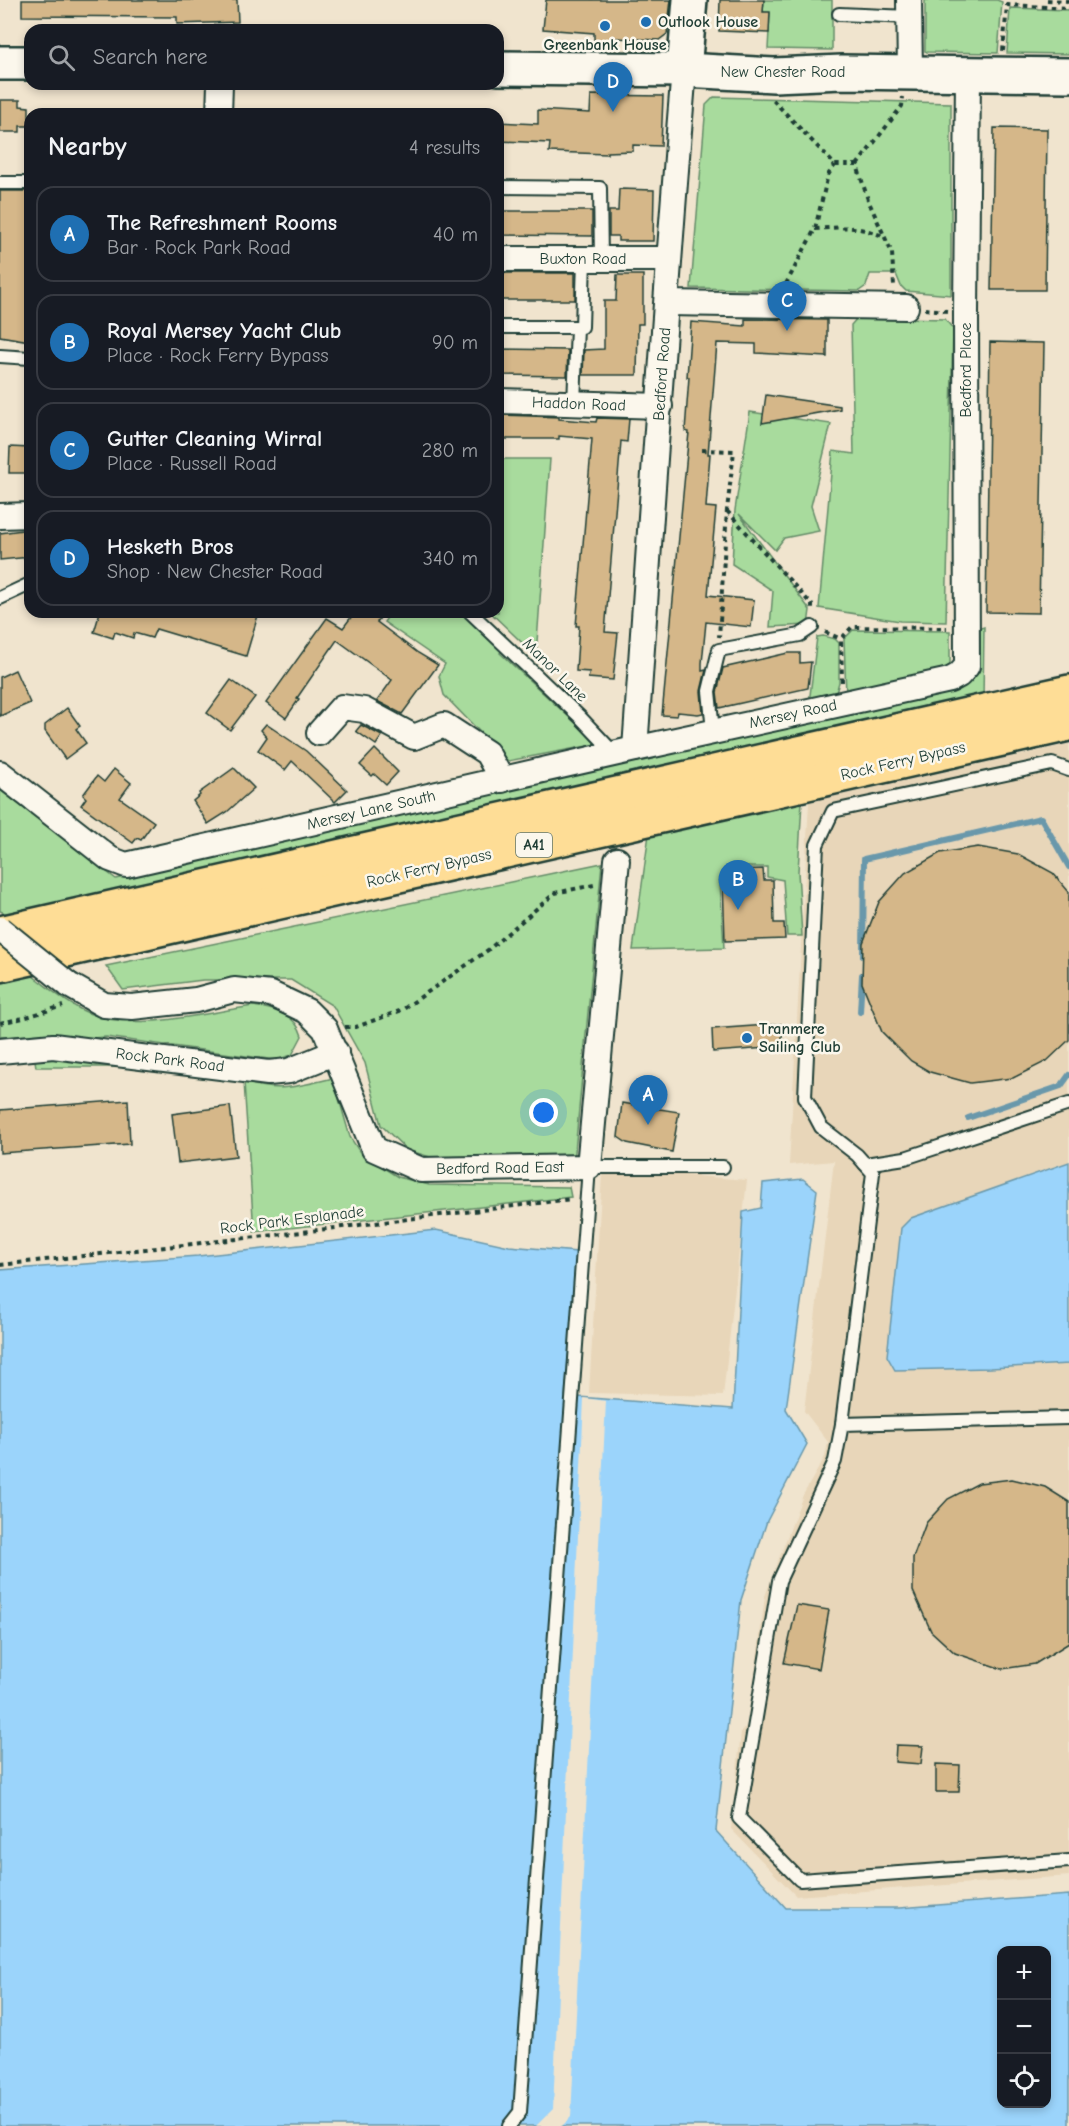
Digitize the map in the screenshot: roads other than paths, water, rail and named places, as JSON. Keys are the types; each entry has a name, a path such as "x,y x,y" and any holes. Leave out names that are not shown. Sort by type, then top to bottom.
{"highway":[{"name":"Rock Ferry Bypass","path":"0,931 1069,692"},
{"name":"Rock Ferry Bypass","path":"0,965 1069,724"}],"main road":[{"name":"Bedford Road","path":"684,70 690,0"},
{"path":"0,63 24,63"},
{"name":"New Chester Road","path":"504,68 684,70 774,75 842,72 1069,75"}],"street":[{"path":"907,73 910,8"},
{"name":"Bedford Road","path":"625,751 660,406 668,260 684,70"},
{"name":"Bedford Place","path":"967,666 968,75"},
{"path":"219,108 220,90"},
{"name":"Buxton Road","path":"504,259 668,260"},
{"path":"667,303 899,307"},
{"name":"Haddon Road","path":"504,401 660,406"},
{"path":"0,516 24,515"},
{"name":"Mersey Road","path":"625,751 950,680 959,675 967,666"},
{"path":"319,733 342,707 364,710 414,737 444,725 487,753 502,780"},
{"name":"Mersey Lane South","path":"0,773 110,859 126,866 625,751"},
{"path":"590,1167 616,870"},
{"name":"Bedford Road East","path":"0,931 76,989 104,1005 132,1007 196,1000 234,990 271,994 307,1011 325,1029 374,1149 421,1170 590,1167"},
{"name":"Rock Park Road","path":"0,1051 53,1046 268,1072 289,1071 336,1052"}],"lane":[{"path":"839,14 910,8"},
{"path":"0,183 24,183"},
{"path":"504,187 600,188 593,259 582,327 504,327"},
{"path":"574,404 578,327"},
{"path":"0,356 24,358"},
{"path":"0,598 24,587"},
{"name":"Manor Lane","path":"477,618 580,717 625,751"},
{"path":"713,731 709,691 720,649 800,635 812,627"},
{"path":"1069,770 1052,764 833,811 817,845 805,1097 821,1127 873,1173 842,1424 835,1461 779,1581 740,1818 800,1880 1069,1861"},
{"path":"865,1164 905,1158 1069,1104"},
{"path":"509,2126 520,2112 590,1167 723,1167"},
{"path":"842,1424 1069,1418"}],"water":[{"path":"1069,1162 1069,1364 895,1370 887,1356 901,1228 911,1218"},
{"path":"803,1179 817,1190 786,1409 807,1444 767,1521 741,1600 716,1831 786,1908 899,1908 1069,1895 1069,2126 0,2126 0,1270 198,1256 436,1230 509,1246 577,1252 565,1396 733,1409 743,1212 761,1208 763,1183"}],"waterway":[{"path":"863,956 864,859 1041,818 1069,867"},
{"path":"860,1012 862,975"},
{"path":"968,1118 1061,1086 1069,1075"}],"place":[{"name":"Outlook House","path":"646,22"},
{"name":"Greenbank House","path":"605,26"},
{"name":"Hesketh Bros","path":"613,112"},
{"name":"Gutter Cleaning Wirral","path":"787,331"},
{"name":"Royal Mersey Yacht Club","path":"738,910"},
{"name":"Tranmere Sailing Club","path":"747,1038"},
{"name":"The Refreshment Rooms","path":"648,1125"}]}
